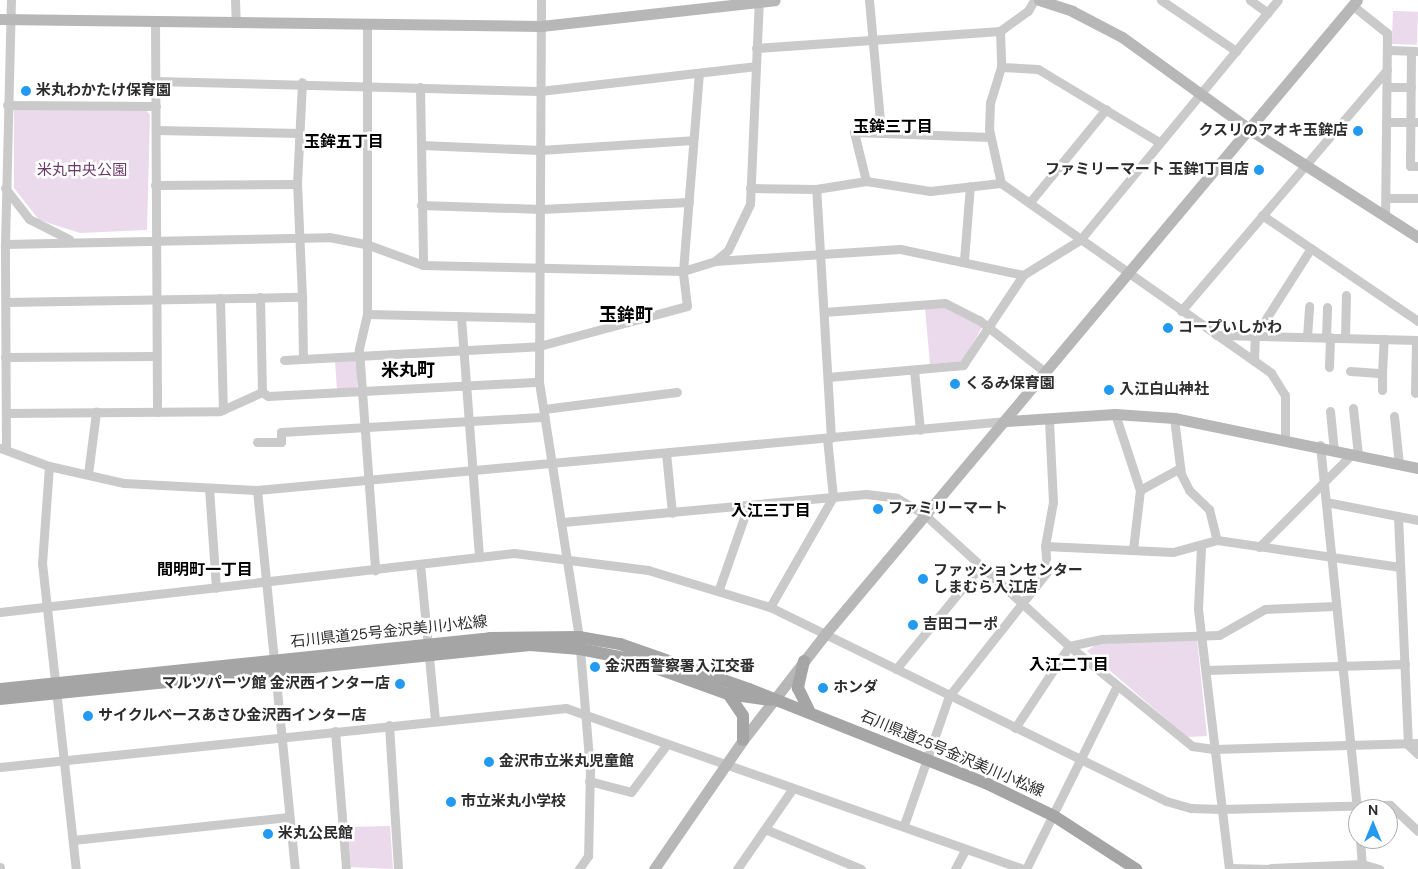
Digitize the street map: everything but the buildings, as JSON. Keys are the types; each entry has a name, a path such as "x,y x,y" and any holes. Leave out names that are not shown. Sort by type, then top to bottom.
{"main road":[{"name":"石川県道25号金沢美川小松線","path":"0,699 57,688 428,651 538,635 579,643 634,660 728,694 772,700"},
{"name":"石川県道25号金沢美川小松線","path":"579,643 620,644 772,700 809,711 928,759 1054,816 1136,869"},
{"path":"804,661 798,688 809,711"},
{"name":"石川県道25号金沢美川小松線","path":"0,689 57,688"},
{"path":"728,694 743,716 743,740"}],"street":[{"path":"11,0 5,20 4,78 7,105 5,188 6,302 2,324 5,357 6,413 3,449 49,466 151,486 257,490 1114,414 1174,418 1285,438 1418,468"},
{"path":"235,0 236,23"},
{"path":"541,0 539,382 555,464 579,643 582,713 590,781 588,856 579,869"},
{"path":"5,20 542,26 775,0"},
{"path":"869,0 870,37 881,131"},
{"path":"756,48 870,37 1000,31 1028,12 1034,0"},
{"path":"1039,0 1072,11 1122,37 1249,129 1418,237"},
{"path":"1161,0 1236,51"},
{"path":"1250,0 1268,12"},
{"path":"828,377 963,366 990,328 1023,275 1080,240 1278,0"},
{"path":"715,261 728,250 745,219 750,188 759,1"},
{"path":"654,869 772,700 826,633 925,515 1007,422 1045,372 1354,2 1388,33 1385,216"},
{"path":"155,22 154,298 157,412"},
{"path":"367,24 366,314 359,357 366,481 375,570"},
{"path":"1000,31 1001,67 990,102 990,137 1001,183"},
{"path":"1388,50 1415,51 1413,83 1414,122 1410,166 1418,166"},
{"path":"156,81 302,82 540,91 755,66"},
{"path":"1001,67 1038,69 1160,142"},
{"path":"1181,311 1387,70"},
{"path":"284,360 539,346 687,306 683,271 699,73"},
{"path":"302,82 297,184 303,359"},
{"path":"1387,87 1413,83"},
{"path":"420,87 423,265"},
{"path":"7,105 156,106"},
{"path":"1030,202 1106,109"},
{"path":"1386,122 1414,122"},
{"path":"156,130 300,133"},
{"path":"866,181 854,132 881,131 914,138 990,137"},
{"path":"421,145 540,150 693,140"},
{"path":"750,188 816,189 866,181 930,191 1001,183 1271,373 1285,395 1285,438"},
{"path":"155,185 297,184"},
{"path":"964,260 970,186"},
{"path":"5,188 29,219 50,233 78,242"},
{"path":"770,607 833,497 829,438 828,377 816,189"},
{"path":"1386,198 1418,198"},
{"path":"421,205 541,209 689,202"},
{"path":"1262,215 1418,321"},
{"path":"5,244 298,237 366,244 423,265 683,271 715,261 900,249 964,260 1023,275"},
{"path":"1254,361 1255,336 1311,248"},
{"path":"1345,338 1346,295"},
{"path":"260,297 262,392"},
{"path":"6,302 302,297"},
{"path":"220,298 223,410"},
{"path":"824,312 945,303 990,328 1045,372"},
{"path":"1307,337 1309,306"},
{"path":"1328,307 1329,367"},
{"path":"366,314 539,318"},
{"path":"461,316 479,557"},
{"path":"1216,335 1417,340 1415,393"},
{"path":"1382,390 1384,339"},
{"path":"5,357 156,356"},
{"path":"914,370 920,430"},
{"path":"1350,371 1382,373"},
{"path":"262,392 268,396 539,382"},
{"path":"6,413 223,410 262,392"},
{"path":"257,442 281,442 281,432 469,421 545,413 678,392"},
{"path":"1259,547 1355,454 1353,408"},
{"path":"1330,411 1334,450"},
{"path":"88,474 96,412"},
{"path":"1114,414 1140,490 1133,550"},
{"path":"1394,416 1399,464"},
{"path":"1174,418 1180,468 1189,490 1209,509 1217,540"},
{"path":"904,825 949,696 1025,604 1046,572 1045,546 1053,502 1049,420"},
{"path":"1320,446 1340,666 1355,799"},
{"path":"666,453 672,513"},
{"path":"49,466 42,563 50,609 76,869"},
{"path":"1140,490 1180,468"},
{"path":"209,488 216,588"},
{"path":"257,490 295,869"},
{"path":"563,522 883,494 925,515 1069,646 1177,736 1192,746 1214,750 1418,743"},
{"path":"1326,502 1418,520"},
{"path":"719,589 748,506"},
{"path":"1398,516 1407,743 1418,754"},
{"path":"1045,546 1133,550 1201,547 1217,540 1331,559 1400,567"},
{"path":"1201,547 1202,635 1229,869 1362,866 1379,869"},
{"path":"0,612 50,609 514,553 648,570 719,589 770,607 1166,801 1191,808 1221,809 1348,805"},
{"path":"420,564 435,720"},
{"path":"896,670 981,565"},
{"path":"1015,728 1069,646 1103,639 1220,635 1265,609 1335,606"},
{"path":"1206,670 1405,664"},
{"path":"0,767 550,708 582,713 667,744 728,762 793,788 904,825 965,850 1025,869 1054,816 1117,686"},
{"path":"389,725 398,869"},
{"path":"335,732 346,869"},
{"path":"590,781 631,792 667,744"},
{"path":"737,869 793,788"},
{"path":"1398,812 1418,831"},
{"path":"73,840 289,817"},
{"path":"764,829 861,869"},
{"path":"1361,849 1362,866"},
{"path":"955,869 965,850"}],"green space":[{"path":"1393,11 1418,12 1417,45 1392,44"},
{"name":"米丸中央公園","path":"14,109 146,110 150,115 147,230 80,233 39,220 14,188"},
{"path":"925,308 945,308 982,327 963,361 930,364"},
{"path":"335,360 357,361 357,389 337,390"},
{"path":"1197,639 1207,736 1187,737 1087,651 1097,644"},
{"path":"390,826 393,869 351,867 348,827"}],"place":[{"name":"米丸わかたけ保育園","path":"26,91"},
{"name":"クスリのアオキ玉鉾店","path":"1358,131"},
{"name":"ファミリーマート 玉鉾1丁目店","path":"1259,170"},
{"name":"コープいしかわ","path":"1168,328"},
{"name":"くるみ保育園","path":"955,384"},
{"name":"入江白山神社","path":"1109,390"},
{"name":"ファミリーマート","path":"878,509"},
{"name":"ファッションセンター しまむら入江店","path":"923,579"},
{"name":"吉田コーポ","path":"913,625"},
{"name":"金沢西警察署入江交番","path":"595,667"},
{"name":"マルツパーツ館 金沢西インター店","path":"400,684"},
{"name":"ホンダ","path":"823,688"},
{"name":"サイクルベースあさひ金沢西インター店","path":"88,716"},
{"name":"金沢市立米丸児童館","path":"489,762"},
{"name":"市立米丸小学校","path":"451,802"},
{"name":"米丸公民館","path":"268,834"}],"district":[{"name":"玉鉾三丁目","path":"893,127"},
{"name":"玉鉾五丁目","path":"344,142"},
{"name":"玉鉾町","path":"626,315"},
{"name":"米丸町","path":"408,370"},
{"name":"入江三丁目","path":"771,511"},
{"name":"間明町一丁目","path":"205,570"},
{"name":"入江二丁目","path":"1069,665"}]}
